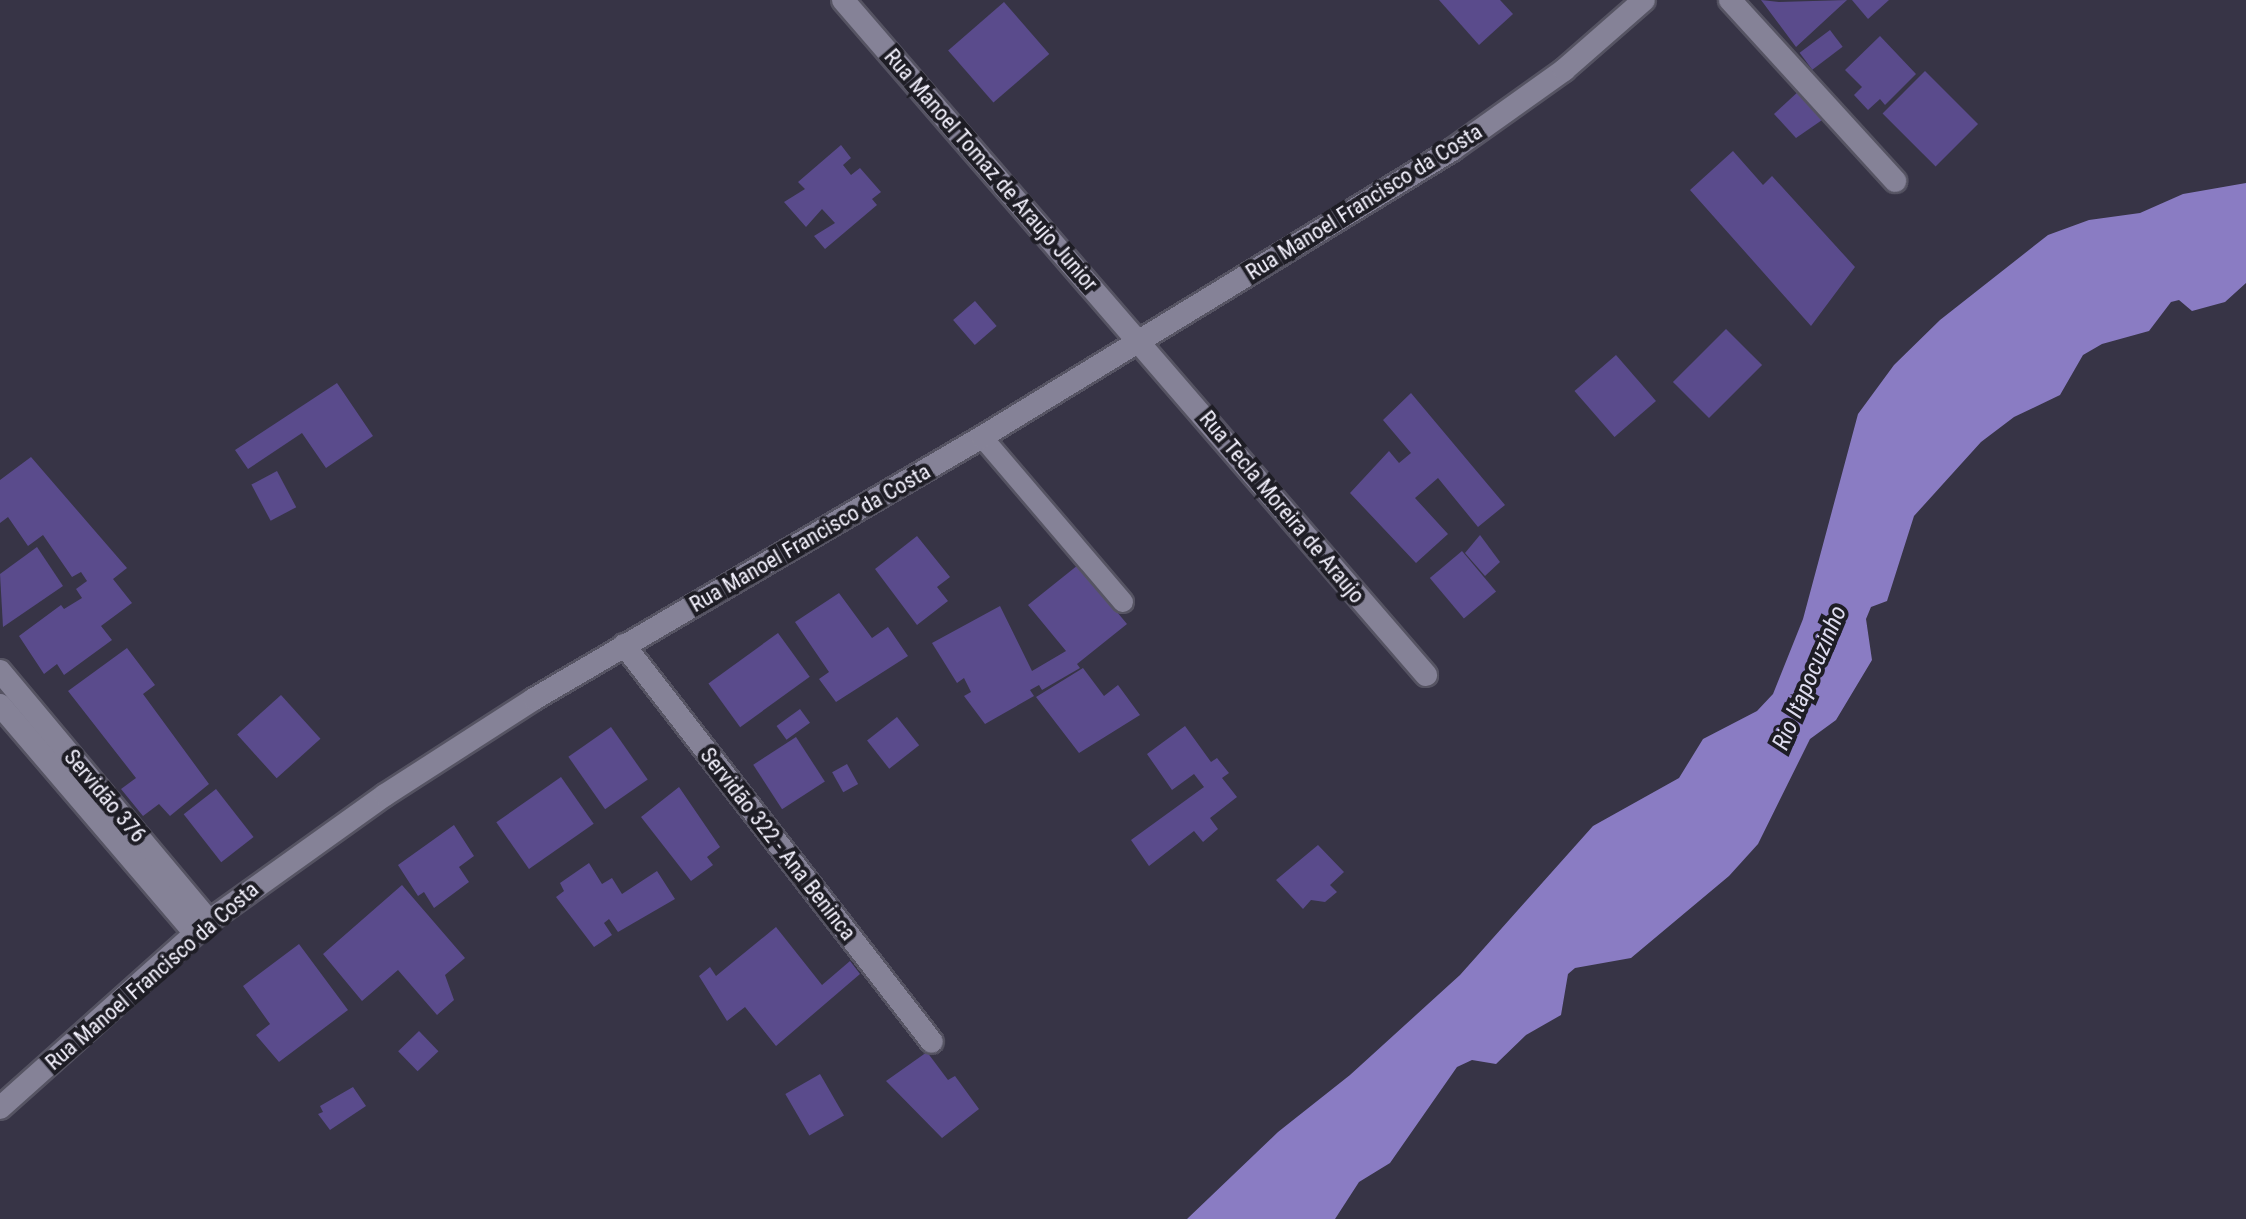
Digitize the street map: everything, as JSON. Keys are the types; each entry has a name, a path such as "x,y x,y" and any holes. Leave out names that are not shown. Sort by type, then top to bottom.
{"street":[{"name":"Rua Manoel Tomaz de Araujo Junior","path":"843,0 1139,340"},
{"name":"Rua Manoel Francisco da Costa","path":"0,1108 202,927 397,787 624,645 982,437 1511,111 1644,0"},
{"path":"1730,0 1895,181"},
{"name":"Rua Tecla Moreira de Araujo","path":"1139,340 1426,675"},
{"name":"Servidão 322 - Ana Beninca","path":"624,645 932,1042"},
{"name":"Servidão 376","path":"0,671 202,927"},
{"path":"0,705 202,927"}],"lane":[{"path":"982,437 1123,602"}],"water":[{"name":"Rio Itapocuzinho","path":"2246,183 2246,283 2225,302 2192,311 2179,300 2171,302 2149,331 2102,344 2083,355 2060,395 2014,417 1981,442 1914,516 1887,601 1871,607 1866,619 1872,660 1836,720 1810,739 1758,844 1729,876 1631,958 1575,968 1568,974 1561,1015 1526,1035 1496,1064 1472,1060 1457,1067 1390,1163 1359,1182 1335,1219 1187,1219 1278,1132 1350,1075 1460,975 1593,826 1679,778 1703,739 1757,711 1773,694 1803,619 1858,414 1894,365 1940,320 2048,235 2089,220 2140,213 2183,194"}],"building":[{"path":"1439,0 1500,0 1513,14 1479,45"},
{"path":"1761,0 1779,2 1847,0 1796,47"},
{"path":"1852,0 1889,0 1868,19"},
{"path":"1004,2 1049,54 993,103 948,51"},
{"path":"1830,30 1843,47 1812,70 1800,53"},
{"path":"1880,36 1916,74 1885,105 1880,99 1868,110 1854,95 1862,87 1845,70"},
{"path":"1925,71 1978,124 1936,166 1883,113"},
{"path":"1800,90 1825,118 1796,138 1774,114"},
{"path":"841,145 851,158 843,165 851,175 860,168 881,192 872,199 877,205 825,249 814,236 835,223 822,209 806,227 784,202 805,189 798,182"},
{"path":"1733,151 1763,185 1772,176 1855,267 1811,326 1690,190"},
{"path":"975,301 997,326 975,345 953,320"},
{"path":"1726,329 1762,365 1709,418 1673,382"},
{"path":"1616,355 1656,401 1615,437 1574,391"},
{"path":"337,383 373,436 326,468 302,433 248,469 235,450"},
{"path":"1411,393 1505,505 1478,527 1438,478 1415,498 1448,534 1416,563 1350,493 1389,451 1399,463 1411,453 1383,420"},
{"path":"31,457 127,568 113,579 132,603 101,626 112,640 64,675 57,664 44,674 19,636 61,605 64,609 82,598 76,589 87,581 81,572 72,577 43,535 28,546 8,517 0,523 0,480"},
{"path":"277,471 296,507 271,521 251,485"},
{"path":"1480,535 1500,562 1485,576 1465,553"},
{"path":"917,536 950,577 937,587 948,601 917,625 875,569"},
{"path":"37,547 63,586 3,627 0,574"},
{"path":"1462,551 1496,592 1464,619 1430,578"},
{"path":"1078,565 1127,624 1077,664 1080,668 1042,690 1039,685 1030,690 1034,696 985,724 964,696 971,692 964,678 957,683 932,643 1000,606 1032,671 1066,651 1028,605"},
{"path":"839,593 872,638 888,627 908,656 836,702 819,679 829,672 795,622"},
{"path":"778,633 810,677 740,727 708,684"},
{"path":"127,648 155,685 143,694 209,784 170,816 159,804 143,816 121,789 136,778 68,691"},
{"path":"1083,668 1104,696 1118,685 1140,715 1079,753 1036,697"},
{"path":"281,695 320,739 277,778 237,734"},
{"path":"800,709 810,723 787,740 777,726"},
{"path":"897,717 919,745 889,769 867,740"},
{"path":"1185,726 1211,762 1217,758 1229,773 1222,778 1237,797 1210,818 1218,829 1203,842 1194,831 1149,866 1131,840 1204,787 1194,774 1172,790 1147,754"},
{"path":"611,727 648,779 605,809 568,757"},
{"path":"796,737 825,781 782,809 753,765"},
{"path":"847,764 858,784 843,792 832,772"},
{"path":"561,777 594,824 529,869 496,822"},
{"path":"679,787 720,847 707,857 713,865 691,881 641,817"},
{"path":"216,789 254,837 221,862 184,814"},
{"path":"454,825 474,856 459,867 469,882 434,908 424,892 418,896 398,865"},
{"path":"1318,845 1344,872 1330,885 1337,892 1325,902 1311,900 1303,909 1276,880"},
{"path":"589,863 602,884 612,878 622,894 657,871 675,899 618,932 609,919 604,923 612,935 594,947 556,897 564,891 560,883"},
{"path":"402,885 465,958 445,975 454,1000 437,1015 398,970 362,1001 323,954"},
{"path":"776,927 822,985 850,961 860,974 776,1046 745,1007 727,1021 699,976 710,967 716,976"},
{"path":"299,944 348,1010 279,1062 256,1035 270,1024 243,986"},
{"path":"419,1031 438,1051 418,1071 398,1051"},
{"path":"927,1052 948,1080 955,1076 979,1109 942,1138 886,1081"},
{"path":"820,1074 844,1116 809,1136 785,1094"},
{"path":"353,1087 366,1106 330,1130 318,1114 323,1112 320,1106"}]}
